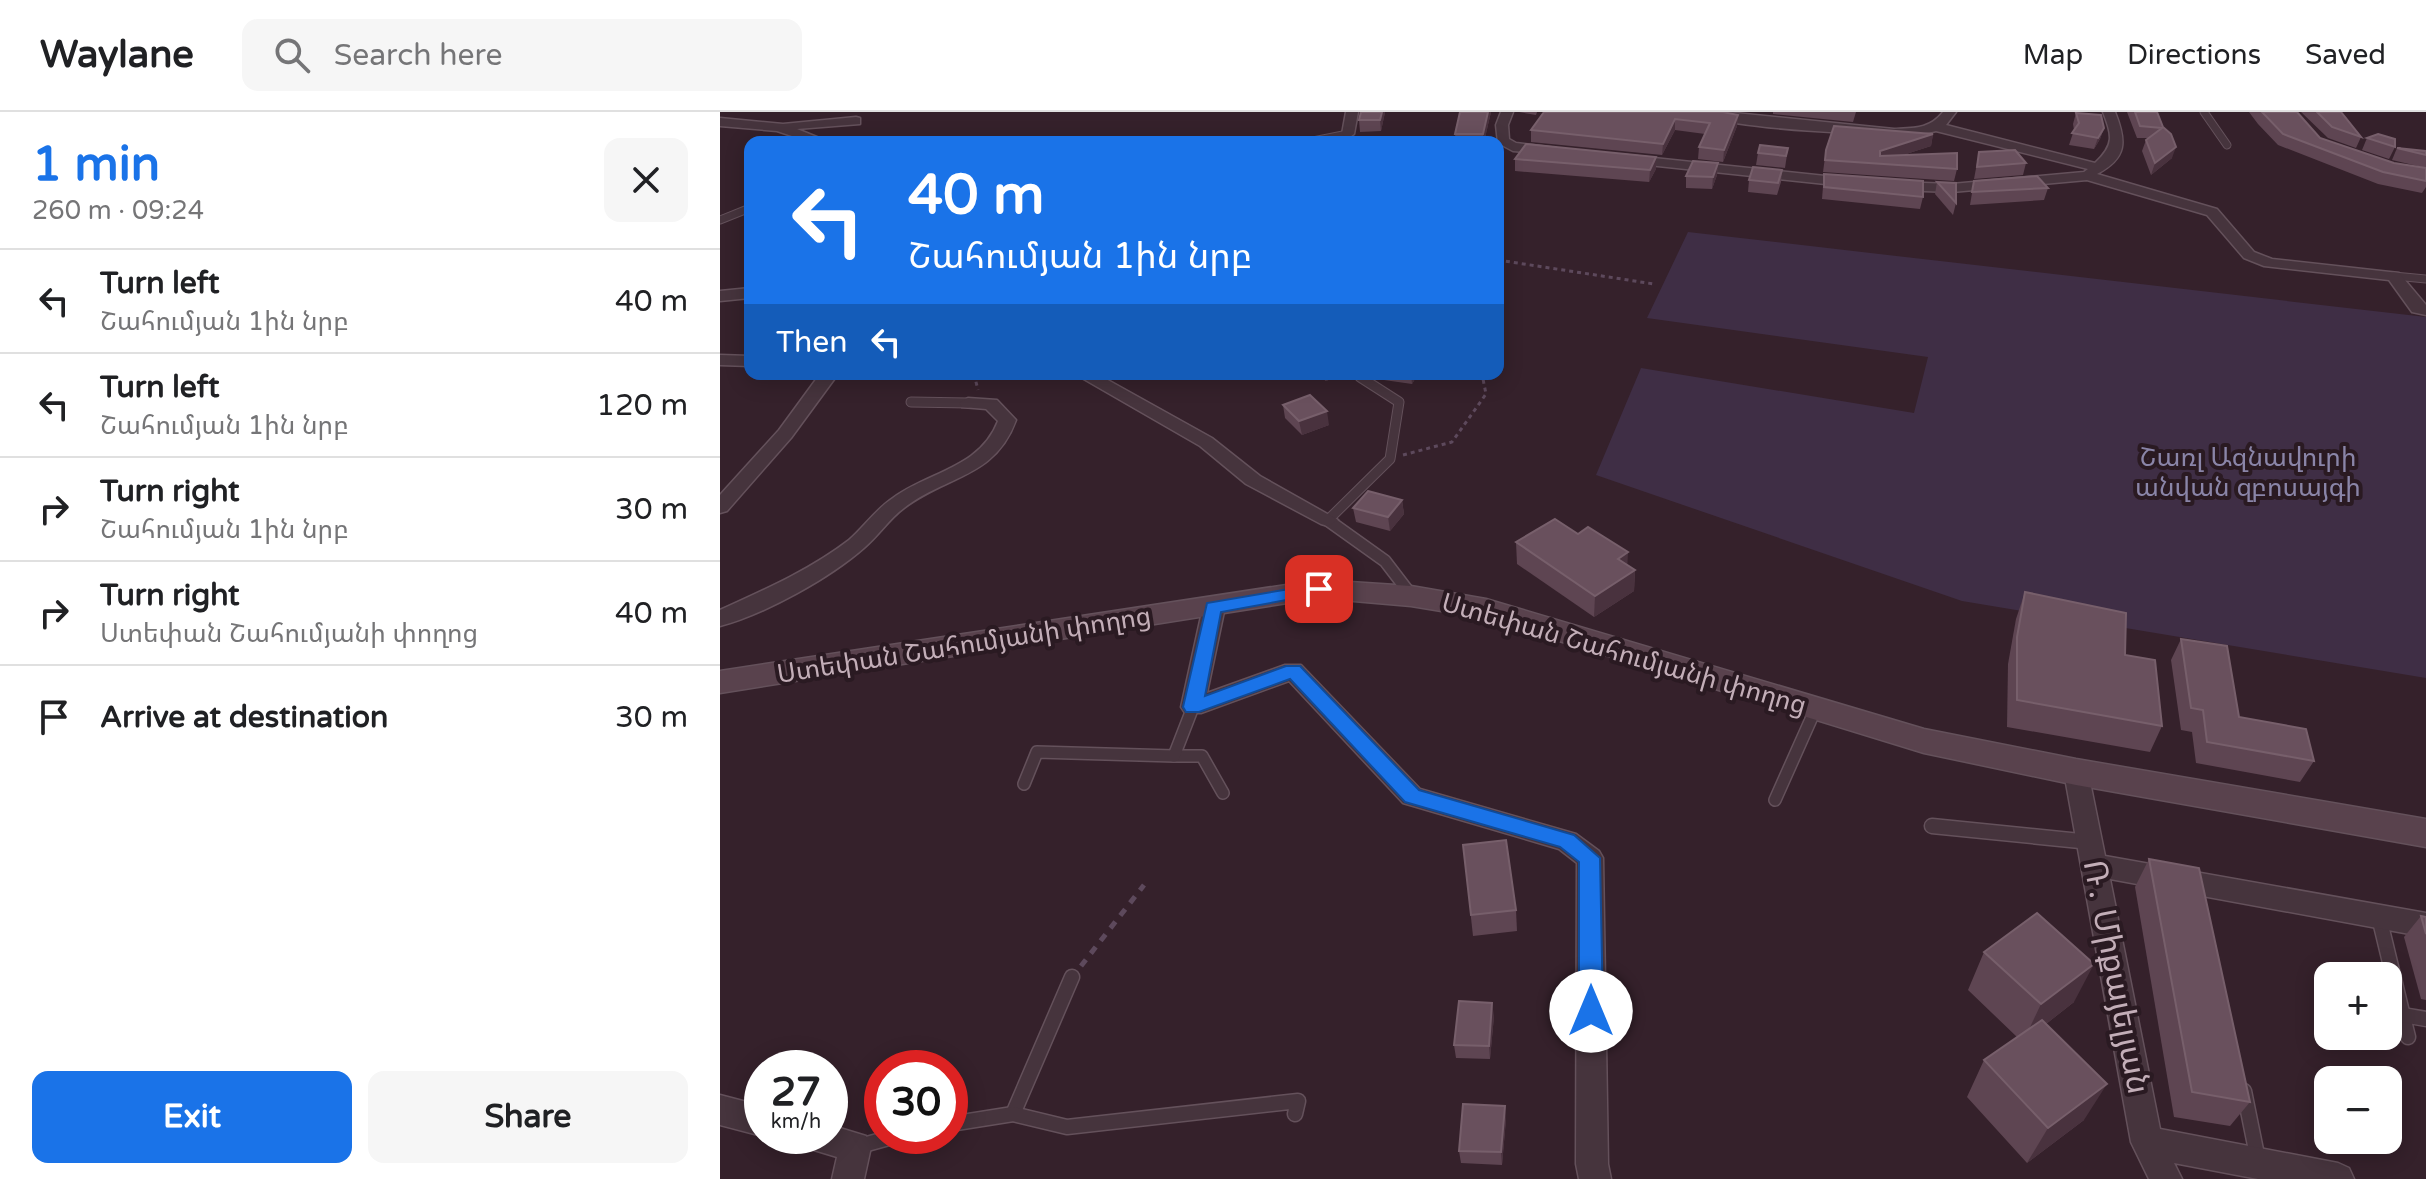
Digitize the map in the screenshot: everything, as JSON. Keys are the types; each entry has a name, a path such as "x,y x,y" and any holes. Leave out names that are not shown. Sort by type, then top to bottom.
{"main road":[{"name":"Ստեփան Շահումյանի փողոց","path":"720,682 1319,589 1411,596 1486,609 1924,741 2076,772 2426,833"}],"street":[{"path":"1348,134 1352,112"},
{"path":"1503,136 1502,125 1507,112"},
{"path":"1698,112 1867,131 1913,132 1937,127 2094,172 2212,212 2249,255 2269,263 2394,276 2418,309 2426,310"},
{"path":"1937,127 1950,112"},
{"path":"1608,157 1880,185 1952,188 2094,172 2116,150 2119,137 2109,112"},
{"path":"720,122 779,127 856,121"},
{"path":"779,127 805,136"},
{"path":"1504,141 1513,147 1561,152"},
{"path":"720,296 744,294"},
{"path":"720,360 744,361"},
{"path":"721,504 785,434 825,380"},
{"path":"1095,380 1206,442 1253,480 1328,520"},
{"path":"720,619 800,581 856,544 899,501 974,465 1003,440 1007,420 991,404 968,403"},
{"path":"1193,707 1214,607"},
{"path":"1193,707 1293,671 1412,796 1567,841 1590,858 1592,1164 1595,1179"},
{"name":"Ռ․ Միքայելյան","path":"2076,772 2147,1142 2166,1179"},
{"path":"2092,853 2202,891 2426,925"},
{"path":"720,1110 744,1116"},
{"path":"2147,1142 2338,1179"},
{"path":"848,1145 855,1147 848,1179"}],"lane":[{"path":"2204,112 2227,145"},
{"path":"1338,136 1348,134"},
{"path":"720,220 744,210"},
{"path":"2394,276 2426,279"},
{"path":"1365,380 1399,402 1390,459 1328,520 1385,561 1411,596"},
{"path":"911,402 968,403"},
{"path":"1174,756 1193,707"},
{"path":"1775,800 1816,708"},
{"path":"1024,784 1037,752 1202,756 1223,793"},
{"path":"1932,826 2092,853"},
{"path":"2378,916 2408,1037"},
{"path":"1013,1114 1072,977"},
{"path":"2403,1015 2426,1019"},
{"path":"2239,1070 2259,1164"},
{"path":"968,1121 1013,1114 1067,1127 1298,1101 1295,1114"},
{"path":"855,1147 864,1144"}],"path":[{"path":"1504,261 1654,284"},
{"path":"1390,459 1452,442 1486,394 1483,380"},
{"path":"1072,977 1144,885"}],"green space":[{"name":"Շառլ Ազնավուրի անվան զբոսայգի","path":"1688,232 2426,317 2426,678 1962,601 1596,475 1641,368 1914,413 1928,357 1647,318"}],"building":[{"path":"1361,112 1382,112 1380,120 1359,120"},
{"path":"1460,112 1488,112 1483,134 1455,134"},
{"path":"1544,112 1723,112 1738,115 1724,150 1699,147 1710,123 1675,119 1663,144 1531,130"},
{"path":"2135,112 2157,112 2163,127 2171,134 2176,147 2155,163 2146,140 2162,128 2140,126"},
{"path":"2262,112 2297,112 2320,138 2394,163 2426,168 2426,181 2383,172 2283,134"},
{"path":"2317,112 2341,112 2361,137 2332,127"},
{"path":"2076,113 2101,115 2104,128 2098,138 2072,133 2079,123"},
{"path":"1834,126 1933,134 1880,151 1880,156 1957,153 1957,169 1825,160"},
{"path":"2378,134 2395,139 2395,147 2367,138"},
{"path":"1526,144 1656,157 1650,170 1515,159"},
{"path":"1760,145 1788,148 1786,156 1758,153"},
{"path":"2397,148 2426,151 2426,155"},
{"path":"2015,150 2026,163 1977,167 1979,152"},
{"path":"1693,161 1718,163 1713,177 1686,176"},
{"path":"1753,167 1782,170 1778,183 1749,180"},
{"path":"1824,174 1923,181 1923,197 1824,187"},
{"path":"2037,176 2048,188 1972,192 1974,181"},
{"path":"1937,182 1956,183 1956,203"},
{"path":"1310,395 1327,411 1299,421 1283,405"},
{"path":"1368,491 1402,500 1388,517 1353,508"},
{"path":"1555,519 1578,534 1588,527 1628,552 1618,559 1635,570 1595,596 1516,542"},
{"path":"2025,592 2126,613 2125,655 2155,660 2162,726 2017,700 2017,637"},
{"path":"2181,639 2227,646 2239,717 2306,729 2314,761 2207,742 2203,710 2191,708"},
{"path":"1506,840 1516,910 1471,915 1463,845"},
{"path":"2149,859 2199,868 2250,1102 2192,1092"},
{"path":"2037,913 2094,964 2041,1004 1984,952"},
{"path":"2421,916 2426,917 2426,934"},
{"path":"1459,1001 1492,1003 1489,1046 1454,1045"},
{"path":"2042,1020 2107,1084 2048,1128 1984,1060"},
{"path":"1463,1104 1505,1106 1501,1152 1459,1151"}],"route":[{"path":"1319,589 1214,607 1193,707 1293,671 1412,796 1567,841 1590,858 1591,1011"}]}
